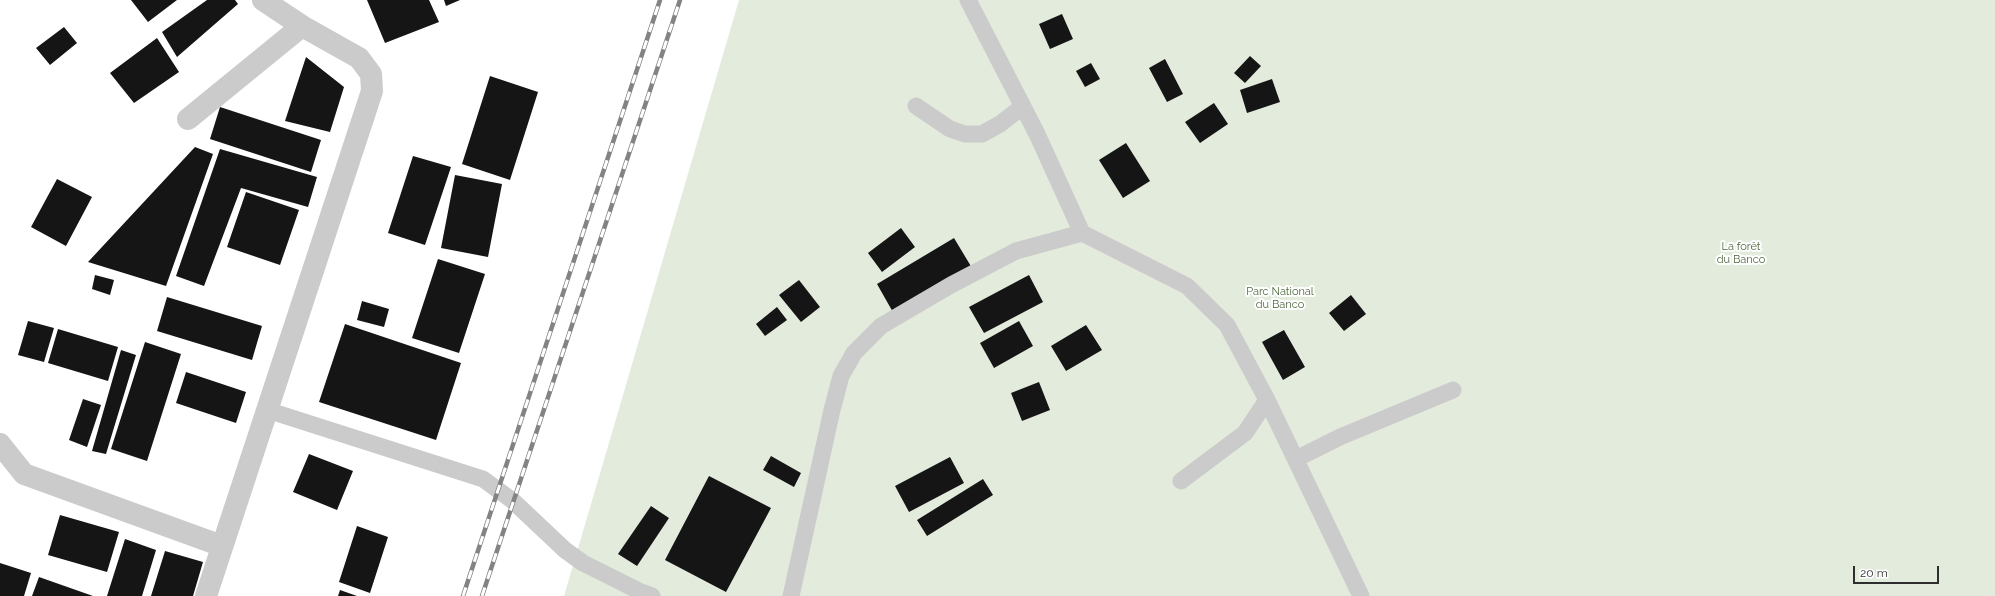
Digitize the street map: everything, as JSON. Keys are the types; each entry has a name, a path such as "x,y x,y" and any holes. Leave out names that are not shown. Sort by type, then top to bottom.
{"street":[{"path":"206,596 372,91 371,74 359,58 302,26 263,0"},
{"path":"188,119 302,26"},
{"path":"0,444 24,474 222,546"}],"lane":[{"path":"968,0 1037,134 1082,234 1187,286 1227,325 1267,400 1361,596"},
{"path":"916,106 950,129 965,134 982,134 1000,124 1022,107"},
{"path":"792,596 834,403 841,376 854,353 881,326 951,285 1016,251 1082,234"},
{"path":"1296,459 1340,437 1453,390"},
{"path":"1180,481 1245,433 1267,400"},
{"path":"267,410 483,478 513,501 565,550 583,563 652,596"}],"green space":[{"name":"Parc National du Banco","path":"739,0 1995,0 1995,596 564,596"}],"building":[{"path":"131,0 177,0 148,22"},
{"path":"207,0 235,0 238,4 177,57 162,32"},
{"path":"367,0 429,0 439,22 385,43"},
{"path":"444,0 460,0 446,6"},
{"path":"1062,14 1073,39 1050,49 1039,24"},
{"path":"64,27 77,43 50,65 36,48"},
{"path":"157,38 179,72 134,103 110,73"},
{"path":"1250,56 1261,66 1245,83 1234,73"},
{"path":"306,57 344,87 330,132 285,121"},
{"path":"1165,59 1183,94 1167,102 1149,68"},
{"path":"1091,63 1100,79 1085,87 1076,71"},
{"path":"490,76 538,92 510,180 462,164"},
{"path":"1272,79 1280,102 1247,113 1240,90"},
{"path":"1214,103 1228,124 1200,143 1185,122"},
{"path":"220,107 321,140 311,172 210,139"},
{"path":"1126,143 1150,181 1123,198 1099,160"},
{"path":"195,147 213,154 166,286 88,262"},
{"path":"220,149 317,177 308,207 241,188 204,286 176,276"},
{"path":"413,156 451,167 425,245 388,233"},
{"path":"455,175 502,184 488,257 441,248"},
{"path":"57,179 92,197 66,246 31,227"},
{"path":"246,192 299,210 280,265 227,247"},
{"path":"901,228 915,247 882,272 868,253"},
{"path":"954,238 972,268 894,314 877,284"},
{"path":"438,259 485,274 459,353 412,338"},
{"path":"95,275 114,280 110,295 92,289"},
{"path":"1029,275 1043,302 984,333 969,307"},
{"path":"799,280 820,307 801,322 779,295"},
{"path":"1351,295 1366,314 1344,331 1329,313"},
{"path":"167,297 262,326 252,360 157,331"},
{"path":"362,301 389,309 384,327 357,320"},
{"path":"777,307 787,320 765,336 756,324"},
{"path":"28,321 54,328 44,362 18,355"},
{"path":"1019,321 1033,346 994,368 980,343"},
{"path":"345,324 461,363 436,440 319,402"},
{"path":"1086,325 1102,350 1066,371 1051,346"},
{"path":"58,329 118,347 108,381 48,363"},
{"path":"1284,330 1305,367 1283,380 1262,342"},
{"path":"145,342 181,354 147,461 111,449"},
{"path":"121,350 136,355 106,454 92,451"},
{"path":"186,372 246,392 236,423 176,403"},
{"path":"1039,382 1050,410 1022,421 1011,393"},
{"path":"83,399 101,405 87,447 69,440"},
{"path":"309,454 353,471 337,510 293,492"},
{"path":"771,456 801,473 794,487 763,470"},
{"path":"950,457 964,483 909,512 895,486"},
{"path":"709,476 771,508 726,592 665,560"},
{"path":"983,479 993,495 927,536 917,520"},
{"path":"651,506 669,518 637,566 618,554"},
{"path":"60,515 119,532 107,572 48,555"},
{"path":"357,526 388,537 370,593 339,582"},
{"path":"125,539 156,550 142,596 107,596"},
{"path":"165,551 203,562 193,596 151,596"},
{"path":"0,563 31,573 24,596 0,596"},
{"path":"39,577 93,596 32,596"},
{"path":"340,590 357,596 338,596"}],"railway":[{"path":"463,596 660,0"},
{"path":"482,596 680,0"}],"park label":[{"name":"La forêt du Banco","path":"1741,253"}]}
